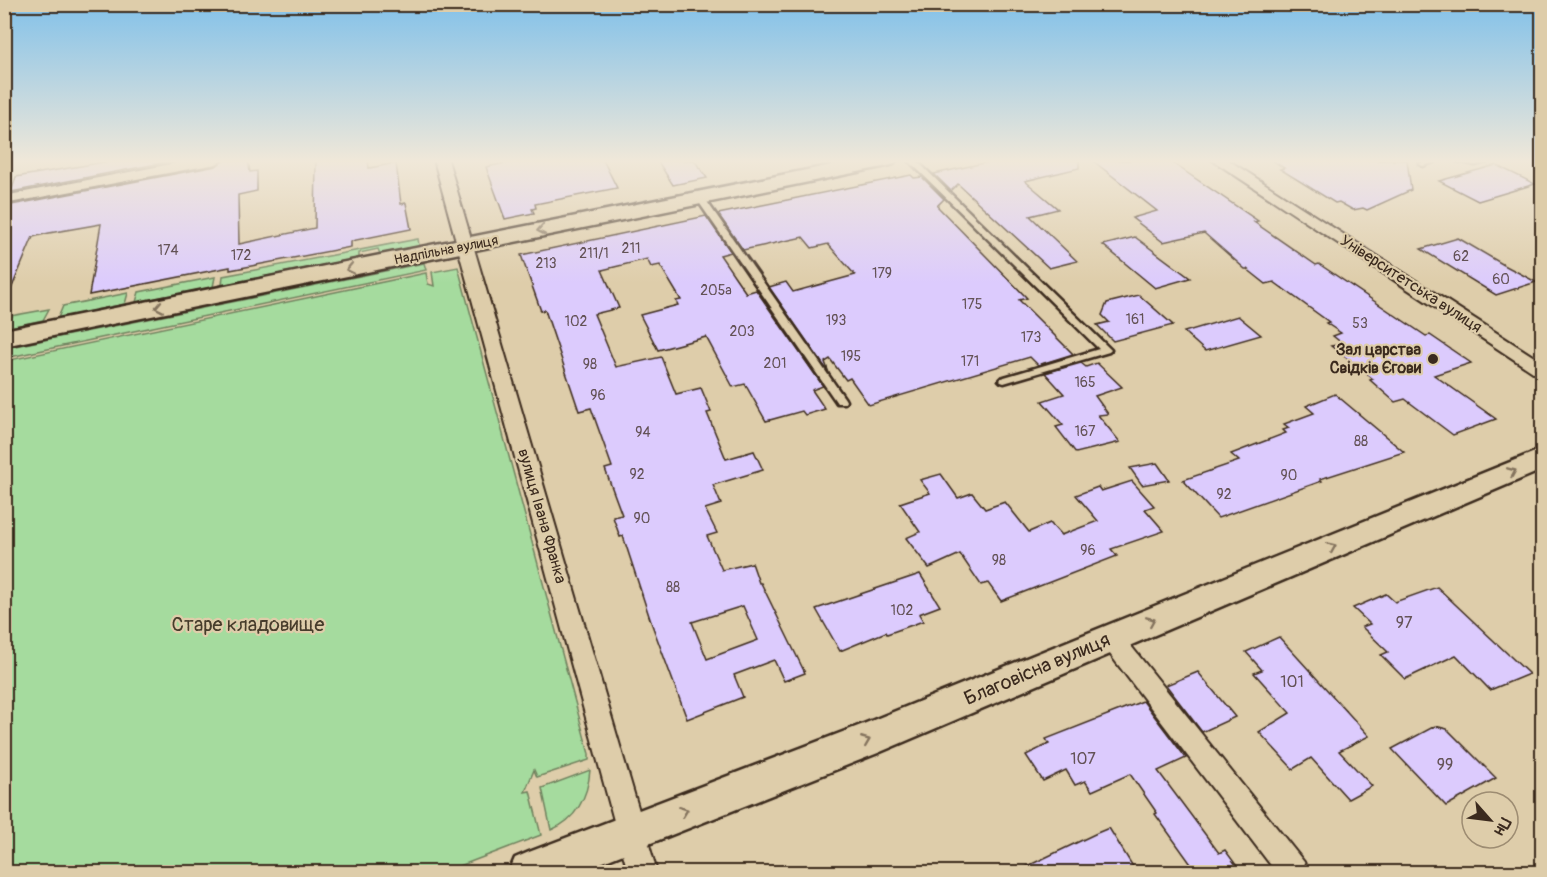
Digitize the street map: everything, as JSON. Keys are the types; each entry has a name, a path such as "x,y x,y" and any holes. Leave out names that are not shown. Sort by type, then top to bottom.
{"main road":[{"name":"Надпільна вулиця","path":"4,338 686,201"},
{"name":"Благовісна вулиця","path":"529,873 865,741 1542,459"}],"street":[{"name":"вулиця Івана Франка","path":"452,201 643,873"},
{"name":"Університетська вулиця","path":"1281,201 1542,370"},
{"path":"1111,638 1294,873"}],"lane":[{"path":"702,201 841,401"},
{"path":"953,201 1106,350 1004,380"}],"green space":[{"path":"418,239 419,246 380,254 378,249 359,253 359,258 222,285 223,276"},
{"path":"424,263 426,270 5,358 5,348"},
{"name":"Старе кладовище","path":"458,267 589,754 589,760 537,777 534,770 525,792 530,791 541,835 444,872 5,872 5,361 426,273 428,284 434,286 432,272"},
{"path":"215,277 213,287 136,302 139,292"},
{"path":"128,293 125,304 58,318 63,306"},
{"path":"49,309 43,320 5,328 5,317"},
{"path":"590,770 587,789 574,814 560,826 551,830 542,788"}],"building":[{"path":"33,201 238,201 239,244 315,228 315,201 401,201 401,204 406,203 411,229 351,241 351,247 230,270 230,267 89,295 101,224 49,233 33,237 4,306 6,206"},
{"path":"498,201 551,201 535,204 536,208 532,209 534,213 505,219"},
{"path":"783,201 942,201 937,206 1027,298 1019,300 1073,354 1038,365 1030,357 869,405 850,378 846,380 830,359 825,362 829,373 769,287 786,282 793,292 855,275 828,244 812,248 803,237 743,250 718,214"},
{"path":"976,201 1048,201 1058,209 1030,216 1077,261 1049,268"},
{"path":"1144,201 1228,201 1258,221 1254,222 1316,265 1319,264 1426,336 1430,335 1471,363 1434,375 1496,419 1453,435 1405,399 1395,402 1370,380 1373,379 1331,346 1343,344 1333,336 1341,333 1326,323 1329,322 1274,282 1266,284 1204,233 1163,242 1132,218 1157,211"},
{"path":"1332,201 1387,201 1367,210 1363,208 1353,210 1339,202"},
{"path":"706,216 731,252 720,255 746,293 756,290 823,386 812,390 825,409 805,415 802,411 766,421 745,384 733,387 706,337 658,350 640,315 678,305 676,301 681,300 660,265 651,267 647,259 602,270 619,308 594,314 616,367 661,357 676,394 701,388 711,412 707,413 726,459 754,451 763,470 713,485 721,504 705,509 717,533 707,536 722,570 752,563 759,583 805,673 784,681 774,660 734,675 743,697 687,719 651,622 623,536 620,537 613,517 622,515 605,469 612,467 591,408 579,411 545,310 541,311 521,255","holes":["743,606 758,640 707,659 692,622"]},
{"path":"1135,237 1190,278 1155,288 1103,245"},
{"path":"1458,238 1536,282 1496,295 1421,249"},
{"path":"1139,295 1173,325 1113,341 1097,325 1109,322 1102,315 1107,303"},
{"path":"1238,316 1261,335 1205,351 1184,332"},
{"path":"1081,363 1086,367 1097,363 1122,387 1095,396 1108,414 1098,415 1120,442 1076,453 1056,427 1063,425 1042,401 1064,394 1045,373"},
{"path":"1335,394 1404,452 1320,479 1322,481 1218,518 1183,480 1239,461 1231,454 1286,433 1283,430 1289,428 1284,424 1314,413 1306,406"},
{"path":"1157,463 1169,480 1142,485 1130,468"},
{"path":"941,474 958,498 972,493 985,509 1005,502 1029,532 1050,523 1061,535 1098,521 1076,495 1098,487 1101,491 1132,481 1154,506 1145,509 1164,531 1111,549 1117,556 1001,601 988,583 981,585 960,554 929,568 906,538 920,532 900,503 930,493 920,480"},
{"path":"920,574 940,606 919,614 923,621 887,634 886,632 840,651 816,609"},
{"path":"1437,587 1529,674 1490,690 1456,655 1405,679 1381,655 1388,652 1362,627 1370,624 1353,608 1386,594 1395,602"},
{"path":"1279,637 1369,736 1339,751 1372,786 1348,799 1311,758 1293,769 1259,732 1290,713 1254,673 1262,670 1246,652"},
{"path":"1198,672 1235,717 1202,732 1166,685"},
{"path":"1143,701 1186,758 1158,771 1219,853 1225,850 1242,873 1182,873 1193,867 1130,774 1092,791 1085,781 1075,785 1066,770 1043,781 1026,755 1049,744 1046,739"},
{"path":"1435,726 1447,729 1496,778 1475,790 1460,790 1460,798 1446,806 1392,749"},
{"path":"1109,828 1137,873 1013,873 1097,833"}],"place":[{"name":"Зал царства Свідків Єгови","path":"1433,359"}]}
